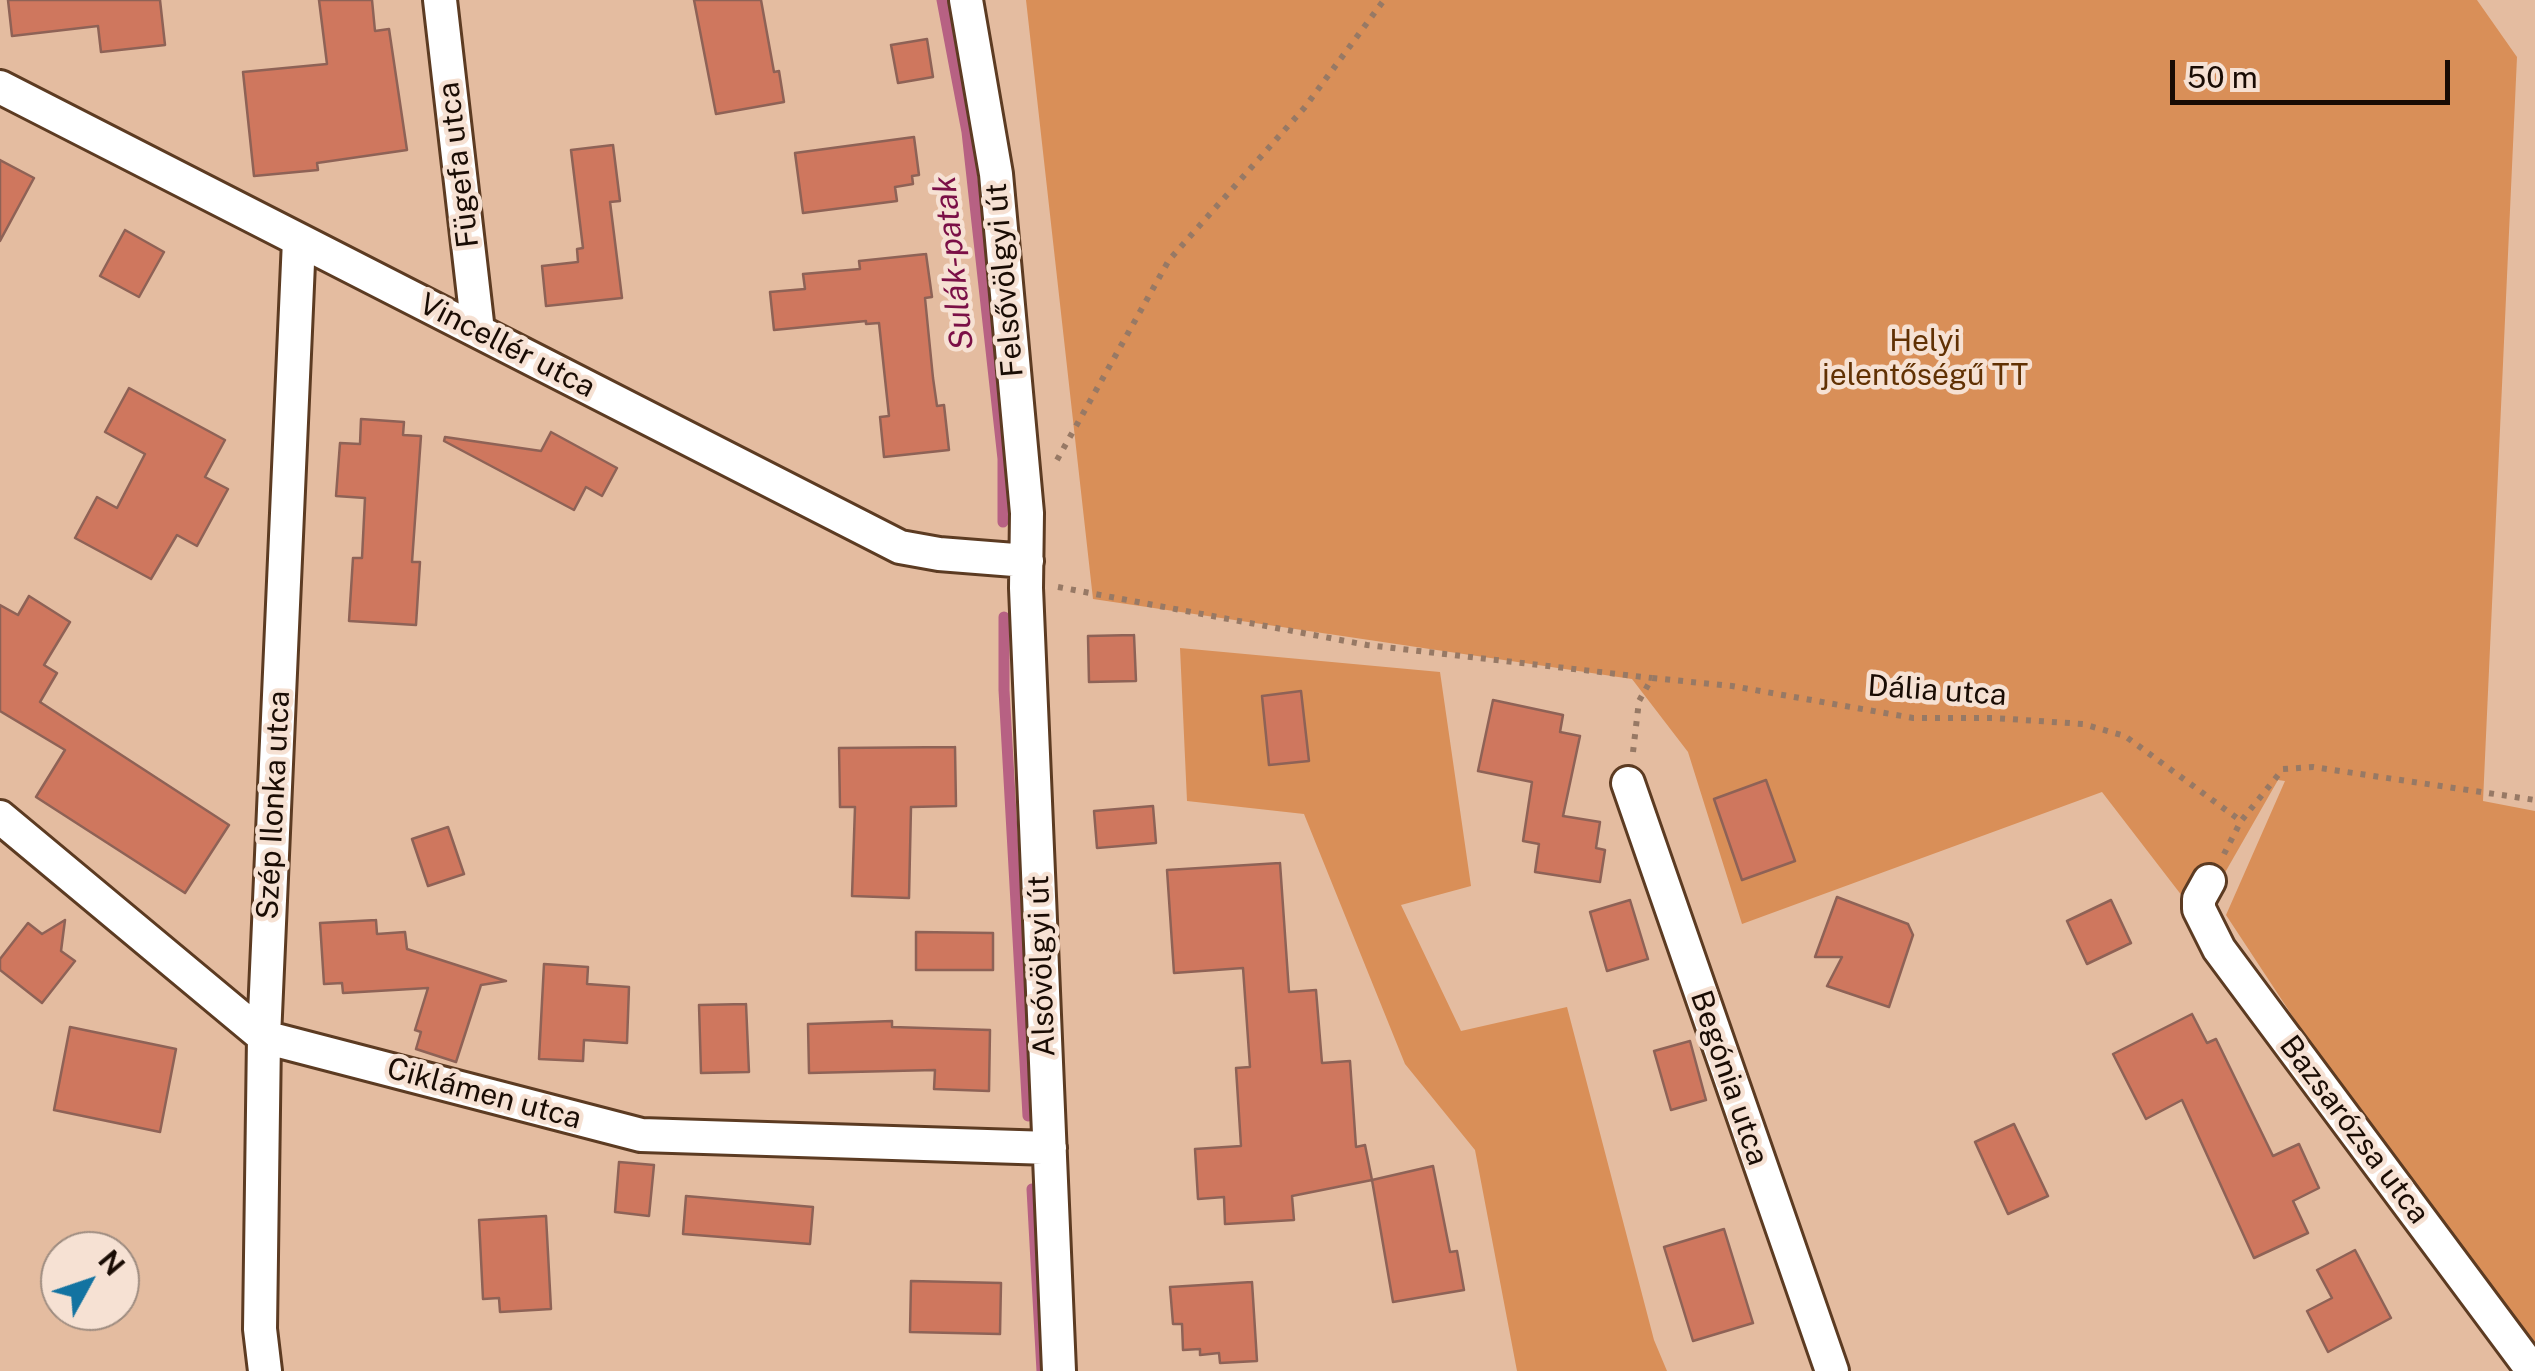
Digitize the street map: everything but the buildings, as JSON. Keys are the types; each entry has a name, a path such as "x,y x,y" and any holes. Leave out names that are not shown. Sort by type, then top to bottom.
{"street":[{"name":"Fügefa utca","path":"440,0 478,331"},
{"name":"Felsővölgyi út","path":"966,0 996,174 1027,513 1027,574"},
{"name":"Vincellér utca","path":"0,87 900,547 1027,574"},
{"name":"Szép Ilonka utca","path":"265,1371 260,1329 264,1037 299,240"},
{"name":"Alsóvölgyi út","path":"1027,574 1059,1371"},
{"name":"Begónia utca","path":"1628,783 1832,1371"},
{"name":"Ciklámen utca","path":"0,817 264,1037 641,1135 1050,1148"},
{"name":"Bazsarózsa utca","path":"2209,881 2199,909 2219,949 2533,1371"}],"path":[{"path":"1055,462 1169,260 1305,107 1384,0"},
{"name":"Dália utca","path":"1027,574 1054,586 1367,645 1732,686 1913,718 2082,724 2124,736 2241,821 2283,768 2313,766 2535,800"},
{"path":"1628,783 1638,701 1652,678"}],"green space":[{"name":"Helyi jelentőségű TT","path":"1026,0 2477,0 2517,57 2483,801 2535,811 2535,1371 2526,1371 2226,915 2285,781 2278,780 2199,918 2102,792 1742,924 1688,752 1632,679 1093,599"},
{"path":"1180,648 1440,672 1471,886 1401,905 1461,1031 1567,1007 1654,1340 1667,1371 1517,1371 1475,1150 1405,1064 1304,814 1187,801"}],"waterway":[{"name":"Sulák-patak","path":"942,0 967,132 1003,459 1003,522"},
{"name":"Sulák-patak","path":"1004,617 1004,690 1028,1116"},
{"name":"Sulák-patak","path":"1032,1189 1042,1371"}]}
